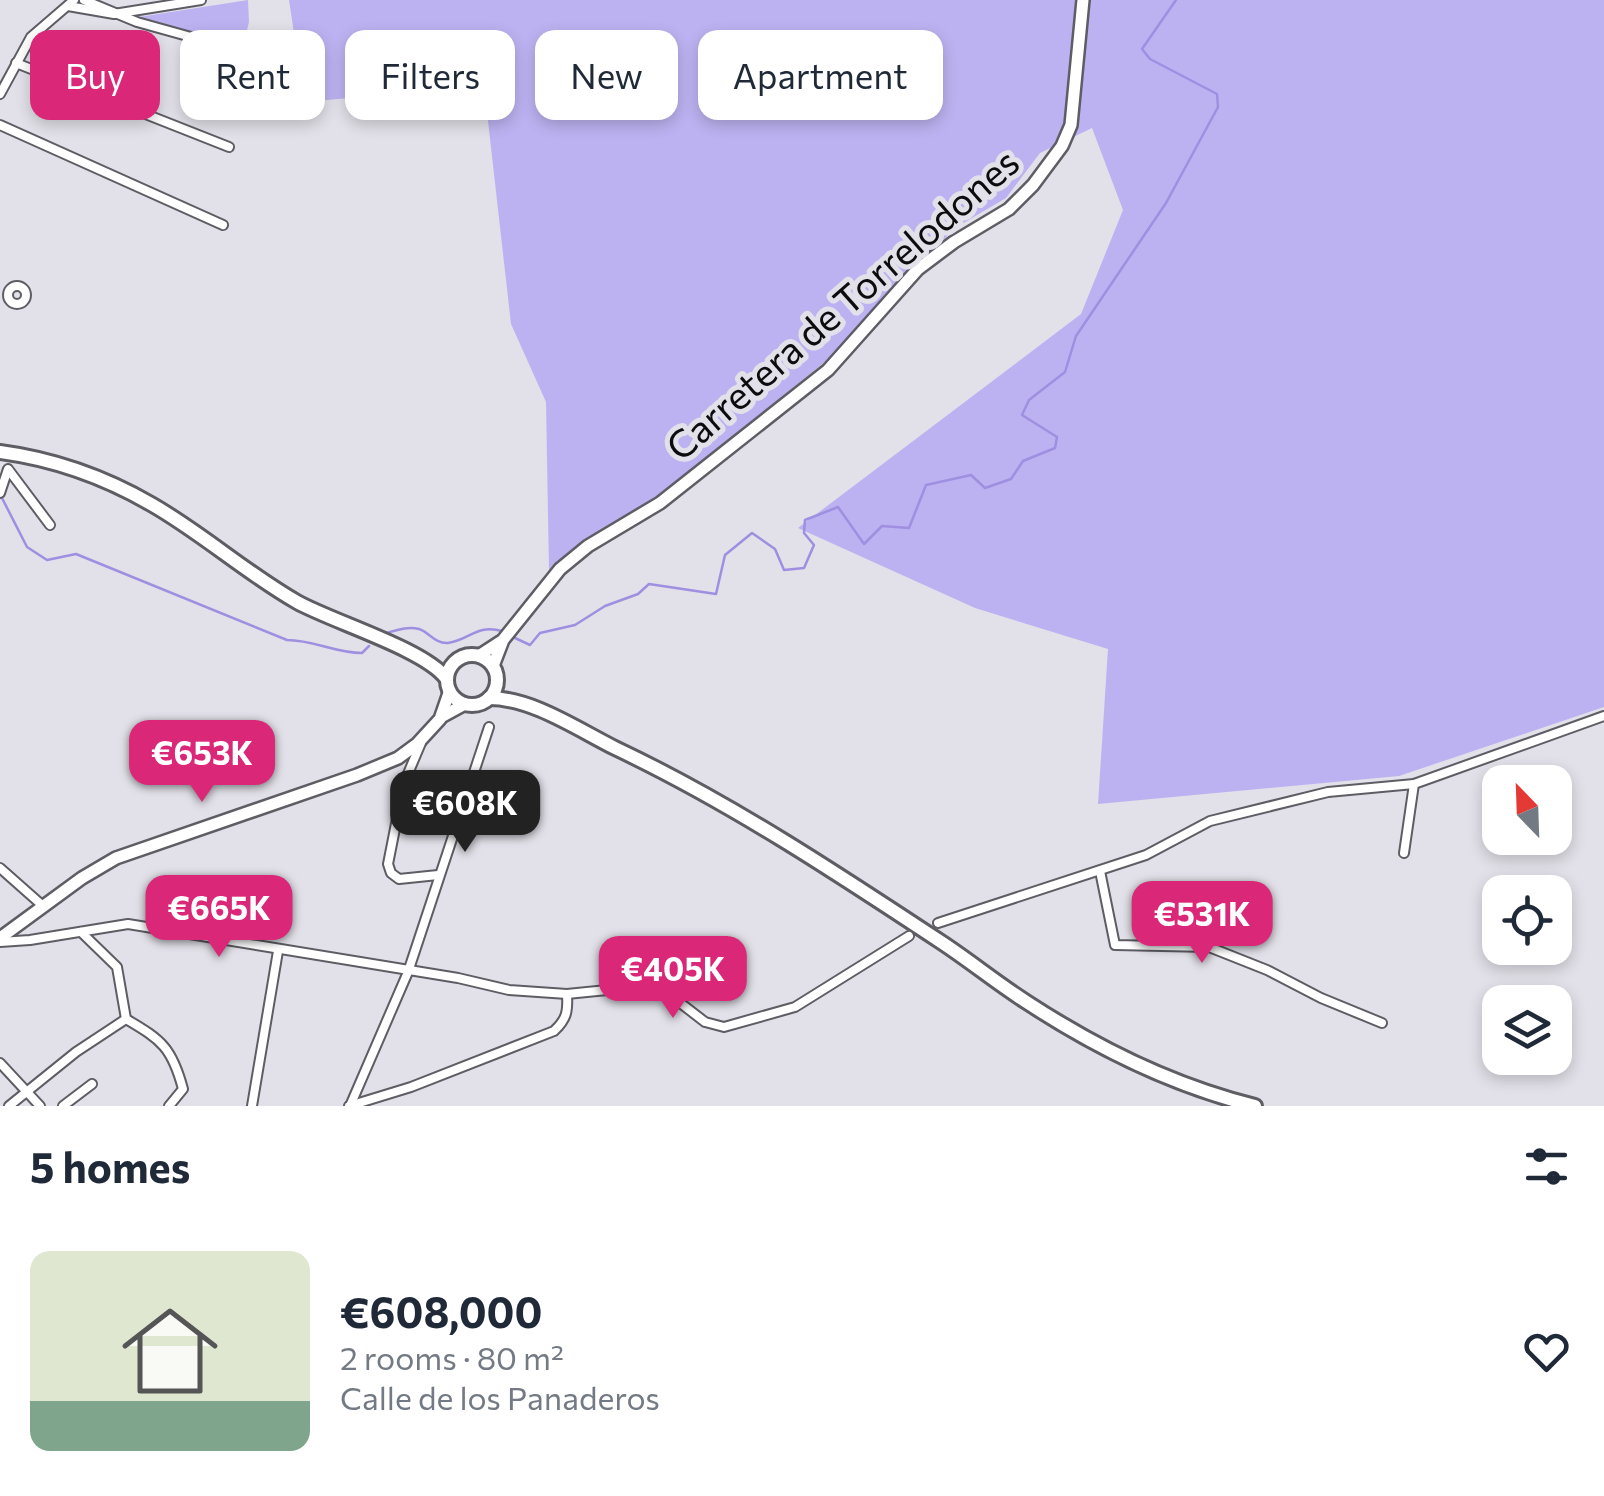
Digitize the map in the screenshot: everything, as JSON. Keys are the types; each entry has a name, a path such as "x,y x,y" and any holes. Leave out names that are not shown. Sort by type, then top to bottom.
{"main road":[{"name":"Carretera de Torrelodones","path":"493,666 503,640 560,569 588,546 660,503 828,370 918,269 1009,209 1051,164 1070,125 1082,0"},
{"path":"0,452 58,463 152,504 298,602 427,661 446,678"},
{"name":"Carretera de Torrelodones","path":"480,655 503,640"},
{"path":"427,661 452,662 470,654 480,655 493,666 497,682 522,703 726,806 1106,1050 1185,1085 1254,1106"},
{"path":"440,719 449,692 446,678 452,662"},
{"path":"0,940 116,858 368,771 408,751 440,719 465,704 482,703 489,698 497,682"},
{"path":"449,692 465,704"},
{"path":"489,698 522,703"}],"street":[{"path":"84,0 114,14 201,0"},
{"path":"0,94 30,38 71,3 180,33"},
{"path":"16,63 229,147"},
{"path":"0,125 223,225"},
{"path":"0,493 8,469 50,525"},
{"path":"938,923 1146,855 1210,822 1251,809 1328,792 1414,784 1604,716"},
{"path":"349,1106 408,972 490,727"},
{"path":"424,736 404,783 388,864 391,874 398,879 438,875"},
{"path":"1404,853 1414,784"},
{"path":"0,868 43,906"},
{"path":"1100,871 1115,945 1209,947 1382,1023"},
{"path":"179,934 180,910"},
{"path":"0,940 30,940 128,924 458,978 509,990 567,994 657,986 705,1022 724,1027 795,1007 909,936"},
{"path":"14,928 30,940"},
{"path":"81,932 117,967 126,1020 158,1039 176,1062 182,1089 168,1106"},
{"path":"252,1106 278,951"},
{"path":"349,1106 554,1032 568,1012 567,994"},
{"path":"9,1106 76,1052 126,1020"},
{"path":"0,1064 40,1106"},
{"path":"64,1106 92,1084"}],"shaded area":[{"path":"248,0 247,30 186,30 139,17"},
{"path":"289,0 1604,0 1604,707 1399,776 1098,804 1108,649 975,608 798,528 1081,314 1123,210 1092,128 1040,153 1006,198 955,228 826,361 651,502 549,571 546,402 511,324 488,120 515,120 515,30 345,30 345,98 325,100 325,30 294,30"}],"waterway":[{"path":"515,638 530,645 540,633 575,625 605,606 638,594 649,584 716,594 725,555 752,533 775,549 784,570 804,568 814,545 804,533 805,520 838,507 864,544 882,526 909,528 926,485 971,475 985,488 1011,479 1023,461 1055,448 1057,437 1022,415 1029,400 1065,372 1076,336 1166,203 1218,107 1217,94 1150,59 1142,49 1176,0"},
{"path":"2,498 27,547 47,560 76,554 287,640 362,653 369,646"},
{"path":"386,633 415,628 448,643 479,631 502,631"}]}
